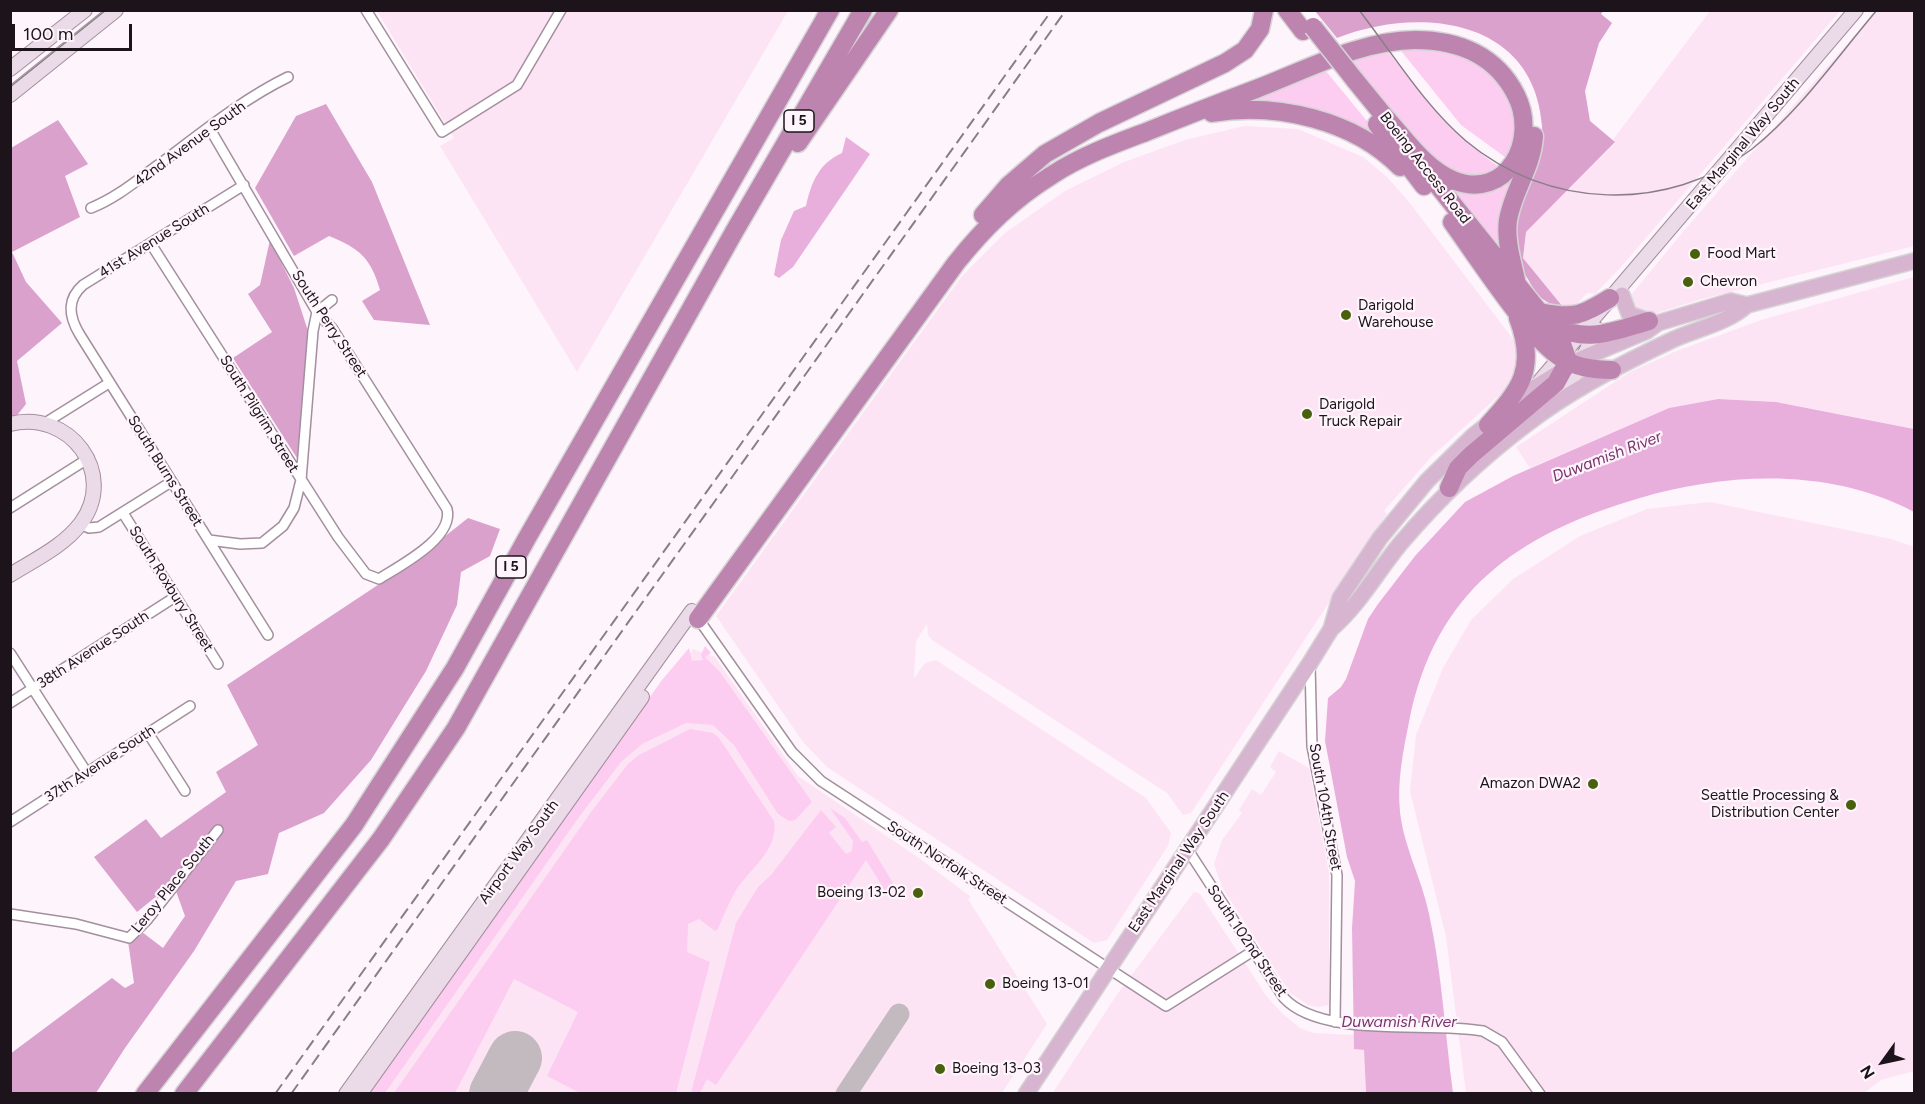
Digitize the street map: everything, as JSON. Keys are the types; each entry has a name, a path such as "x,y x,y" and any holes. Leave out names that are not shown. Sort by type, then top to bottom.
{"highway":[{"name":"I 5","path":"145,1094 312,883 354,825 455,668 527,538 830,10"},
{"name":"I 5","path":"184,1094 343,890 422,781 456,728 734,232 863,10"},
{"path":"734,232 890,10"},
{"path":"695,615 947,257 1024,170 1069,139 1235,58 1254,41 1260,29 1264,10"},
{"name":"Boeing Access Road","path":"1287,10 1308,29 1349,81 1513,305"},
{"name":"Boeing Access Road","path":"1299,10 1308,29"},
{"path":"992,206 1022,182 1067,154 1340,45 1362,38 1401,31 1445,33 1473,41 1496,54 1515,75 1530,109 1534,130 1530,164 1512,207 1508,228 1518,285"},
{"path":"695,615 956,262 997,214 1068,165 1187,114 1352,53 1388,43 1415,40 1442,42 1467,48 1496,66 1510,82 1518,98 1524,118 1525,135 1521,150 1509,169 1489,180 1464,183 1432,167 1387,119"},
{"name":"Boeing Access Road","path":"1349,81 1387,119 1436,185 1546,319 1571,361"},
{"path":"1161,126 1204,114 1231,110 1285,112 1311,117 1352,134 1391,158 1444,210"},
{"path":"1546,319 1574,317 1616,296"},
{"path":"1513,305 1547,346 1571,361 1612,370"},
{"path":"1488,425 1511,399 1526,368 1525,336 1513,305"},
{"path":"1546,319 1586,336 1654,322"},
{"path":"1449,488 1458,468 1552,387 1571,361"}],"main road":[{"path":"10,69 85,10"},
{"path":"10,95 116,10"},
{"name":"East Marginal Way South","path":"1026,1094 1331,629 1346,615 1388,559 1449,488 1548,408 1568,387 1571,361 1586,336 1629,278 1856,10"},
{"path":"1747,305 1914,261"},
{"path":"1616,296 1629,314 1654,322"},
{"name":"East Marginal Way South","path":"1331,629 1340,598 1380,538 1427,481 1488,425 1531,390 1571,361 1647,331 1654,322 1731,301 1747,305"},
{"name":"East Marginal Way South","path":"1548,408 1612,370 1671,340 1735,316 1747,305"},
{"path":"10,424 33,421 45,423 74,439 89,458 94,493 80,524 63,540 10,575"},
{"name":"Airport Way South","path":"346,1094 695,615"},
{"name":"Airport Way South","path":"360,1094 695,615"}],"street":[{"path":"366,10 442,132 517,85 561,10"},
{"name":"42nd Avenue South","path":"91,208 133,186 158,165 259,93 288,77"},
{"name":"South Perry Street","path":"210,129 317,312 332,328 447,509 449,518 447,526 431,543 379,579 373,578"},
{"name":"41st Avenue South","path":"70,303 73,294 83,285 244,184"},
{"name":"South Pilgrim Street","path":"151,244 301,480 353,558 373,578"},
{"path":"209,540 249,544 268,539 289,519 301,480 313,332 317,312 332,300"},
{"name":"South Burns Street","path":"70,303 75,327 268,634"},
{"path":"45,423 109,383"},
{"path":"10,508 89,458"},
{"path":"80,524 96,529 171,482"},
{"name":"South Roxbury Street","path":"123,513 218,664"},
{"name":"38th Avenue South","path":"10,702 176,597"},
{"name":"South Norfolk Street","path":"695,615 792,752 821,781 1166,1006 1253,951"},
{"path":"10,653 87,773"},
{"name":"South 104th Street","path":"1310,663 1314,757 1337,875 1335,1023"},
{"name":"37th Avenue South","path":"10,822 190,706"},
{"path":"148,732 185,791"},
{"name":"Leroy Place South","path":"10,914 76,924 129,938 147,920 218,830"},
{"name":"South 102nd Street","path":"1188,849 1290,1004 1305,1014 1335,1023 1483,1031 1502,1042 1540,1094"}],"shaded area":[{"path":"377,11 788,11 577,372 440,146 454,138"},
{"path":"1315,11 1603,11 1601,14 1612,23 1599,43 1585,91 1590,121 1615,142 1526,232 1523,258 1563,307 1547,302 1539,295 1529,281 1519,259 1516,239 1517,220 1536,166 1541,147 1542,126 1534,90 1518,62 1495,42 1467,29 1435,23 1402,23 1369,28 1337,38"},
{"path":"1710,11 1840,11 1621,267 1595,294 1587,293 1573,308 1563,307 1523,258 1526,232 1615,143 1612,141"},
{"path":"1876,11 1914,11 1914,246 1698,300 1648,316 1641,315 1633,306 1631,295 1687,227"},
{"path":"1415,46 1465,53 1505,85 1518,119 1509,160 1461,125 1398,47"},
{"path":"1386,49 1453,129 1501,168 1493,174 1469,179 1440,164 1349,61"},
{"path":"1325,70 1394,154 1248,101"},
{"path":"326,104 372,182 430,325 374,320 362,301 380,290 368,262 356,250 329,236 294,256 255,188 296,116"},
{"path":"58,120 88,164 65,176 80,217 12,252 26,282 62,323 17,361 26,404 11,423 11,148"},
{"path":"1244,126 1298,129 1363,157 1387,177 1409,202 1516,343 1517,363 1504,391 1430,458 1384,511 1387,514 1191,813 1183,815 1167,793 932,640 928,635 927,624 916,641 914,678 925,663 936,660 1146,798 1171,833 1168,846 1107,940 1094,943 827,767 803,742 716,616 962,276 1005,233 1065,191 1124,162 1185,140"},
{"path":"1520,166 1500,244 1497,248 1450,188"},
{"path":"270,240 294,288 309,334 297,458 233,358 272,332 248,294 260,285"},
{"path":"1914,277 1914,429 1776,402 1718,399 1669,408 1530,468 1516,447 1630,372 1674,352 1761,320"},
{"path":"1710,502 1891,539 1914,547 1914,1071 1881,1080 1864,1093 1466,1093 1446,937 1410,791 1416,735 1443,668 1471,620 1513,579 1580,536 1647,509"},
{"path":"468,518 500,529 490,556 461,572 457,605 426,671 371,760 324,813 279,833 268,874 236,881 194,951 96,1093 11,1093 10,1054 112,978 125,988 134,983 128,941 142,932 163,948 185,916 173,883 137,912 94,857 146,819 161,838 226,792 216,772 258,745 227,685 414,561"},
{"path":"705,646 711,653 705,657 720,672 812,802 795,820 789,821 778,814 734,745 713,725 686,723 642,744 621,762 579,817 385,1093 368,1094 662,680 689,648 692,661 703,660 701,655"},
{"path":"693,649 715,657 798,776 919,858 971,897 968,899 1047,1024 1002,1093 363,1094"},
{"path":"690,729 713,733 719,738 774,821 774,831 768,850 736,890 718,929 715,931 699,919 688,924 687,952 710,962 676,1093 580,1093 547,1076 578,1012 514,979 455,1093 394,1093 594,808 628,764 639,755"},
{"path":"1279,751 1309,768 1329,873 1329,1005 1318,1007 1308,1005 1290,993 1222,887 1214,864 1222,840 1242,813 1239,810 1252,789 1261,795 1276,772 1270,767"},
{"path":"830,808 845,818 862,842 867,840 893,883 885,891 866,860 716,1085 707,1079 700,1093 691,1093 736,923 758,887 771,875 821,810 836,827 829,833 846,854 852,851 853,841"},
{"path":"1194,892 1200,894 1267,997 1283,1014 1300,1028 1314,1033 1354,1035 1354,1049 1364,1050 1366,1093 1052,1094 1116,996"}],"water":[{"path":"846,137 870,154 793,267 779,278 774,275 781,240 794,211 806,206 810,189 817,175 827,162 842,153"},
{"name":"Duwamish River","path":"1718,399 1776,402 1914,429 1914,512 1882,498 1814,481 1744,479 1709,483 1640,498 1596,513 1556,530 1520,550 1488,574 1461,603 1439,637 1421,676 1409,722 1400,778 1399,800 1402,825 1426,901 1433,936 1453,1093 1366,1093 1364,1050 1354,1049 1352,928 1355,881 1347,857 1325,741 1328,698 1341,687 1346,679 1368,619 1415,556 1465,502 1513,476 1669,408"}],"taxiway":[{"path":"846,1094 899,1014"}],"runway":[{"path":"496,1094 515,1058"}],"tram line":[{"path":"10,87 106,10"},
{"path":"1359,10 1436,112 1466,141 1498,164 1533,180 1570,191 1608,195 1646,193 1683,185 1719,170 1752,149 1802,101 1877,10"}],"railway":[{"path":"275,1094 1052,10"},
{"path":"291,1094 1066,10"}],"place":[{"name":"Food Mart","path":"1695,254"},
{"name":"Chevron","path":"1688,282"},
{"name":"Darigold Warehouse","path":"1346,315"},
{"name":"Darigold Truck Repair","path":"1307,414"},
{"name":"Amazon DWA2","path":"1593,784"},
{"name":"Seattle Processing & Distribution Center","path":"1851,805"},
{"name":"Boeing 13-02","path":"918,893"},
{"name":"Boeing 13-01","path":"990,984"},
{"name":"Boeing 13-03","path":"940,1069"}]}
